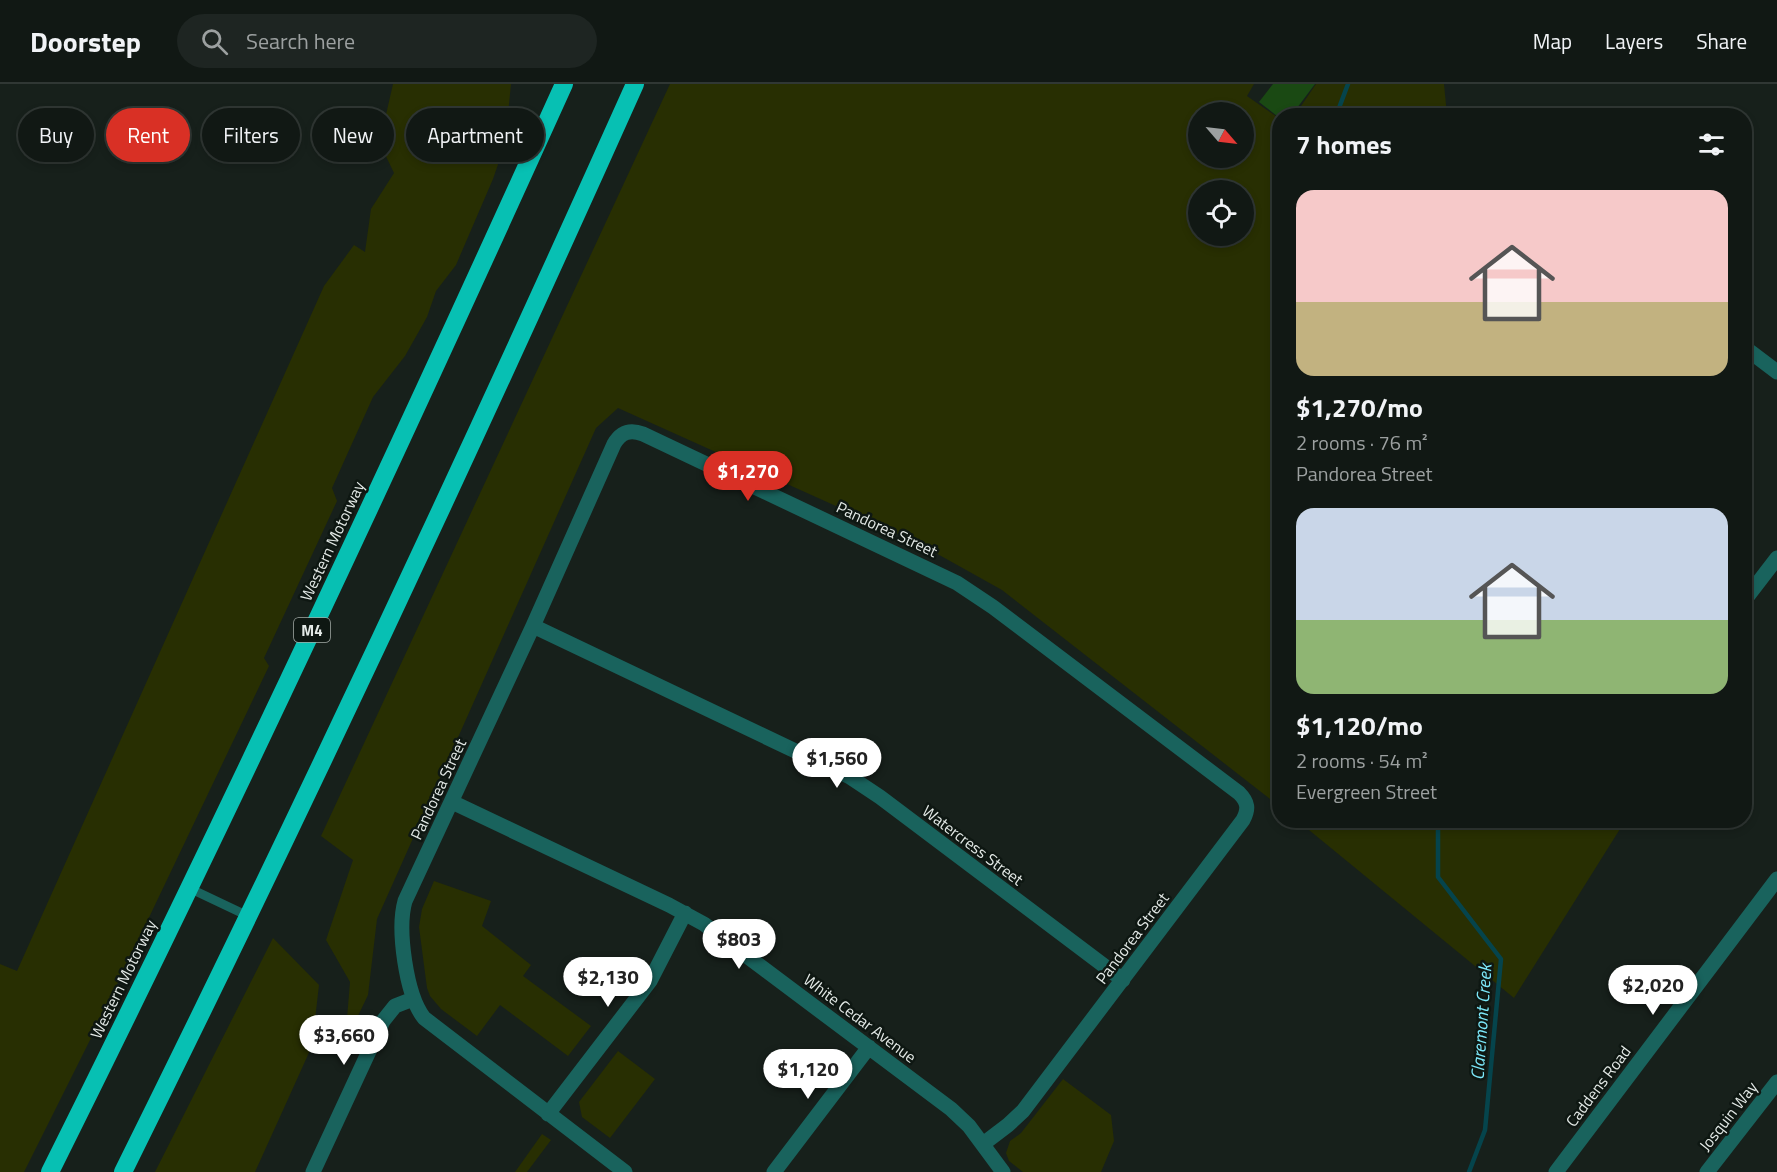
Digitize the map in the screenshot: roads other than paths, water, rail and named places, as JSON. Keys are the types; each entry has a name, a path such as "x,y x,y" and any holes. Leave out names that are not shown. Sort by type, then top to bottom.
{"highway":[{"name":"Western Motorway","path":"50,1172 189,888 459,315 564,84"},
{"path":"123,1172 438,517 635,84"}],"street":[{"path":"1752,353 1777,372"},
{"name":"Pandorea Street","path":"625,1172 430,1024 418,1010 413,999 401,929 402,910 534,626 614,444 621,434 630,431 654,439 957,583 993,607 1239,793 1246,801 1247,812 1243,820 1023,1112 982,1144"},
{"path":"1752,591 1777,558"},
{"name":"Watercress Street","path":"534,626 850,777 1123,980"},
{"name":"White Cedar Avenue","path":"452,802 685,913 718,934 951,1109 964,1120 1003,1172"},
{"name":"Caddens Road","path":"1556,1172 1777,879"},
{"path":"548,1114 650,981 685,913"},
{"path":"313,1172 383,1021 395,1006 413,999"},
{"path":"774,1172 869,1047"},
{"name":"Josquin Way","path":"1707,1172 1777,1082"}],"lane":[{"path":"189,888 248,916"}],"waterway":[{"name":"Claremont Creek","path":"1339,108 1348,84"},
{"name":"Claremont Creek","path":"1438,828 1438,877 1501,959 1485,1130 1469,1172"}]}
